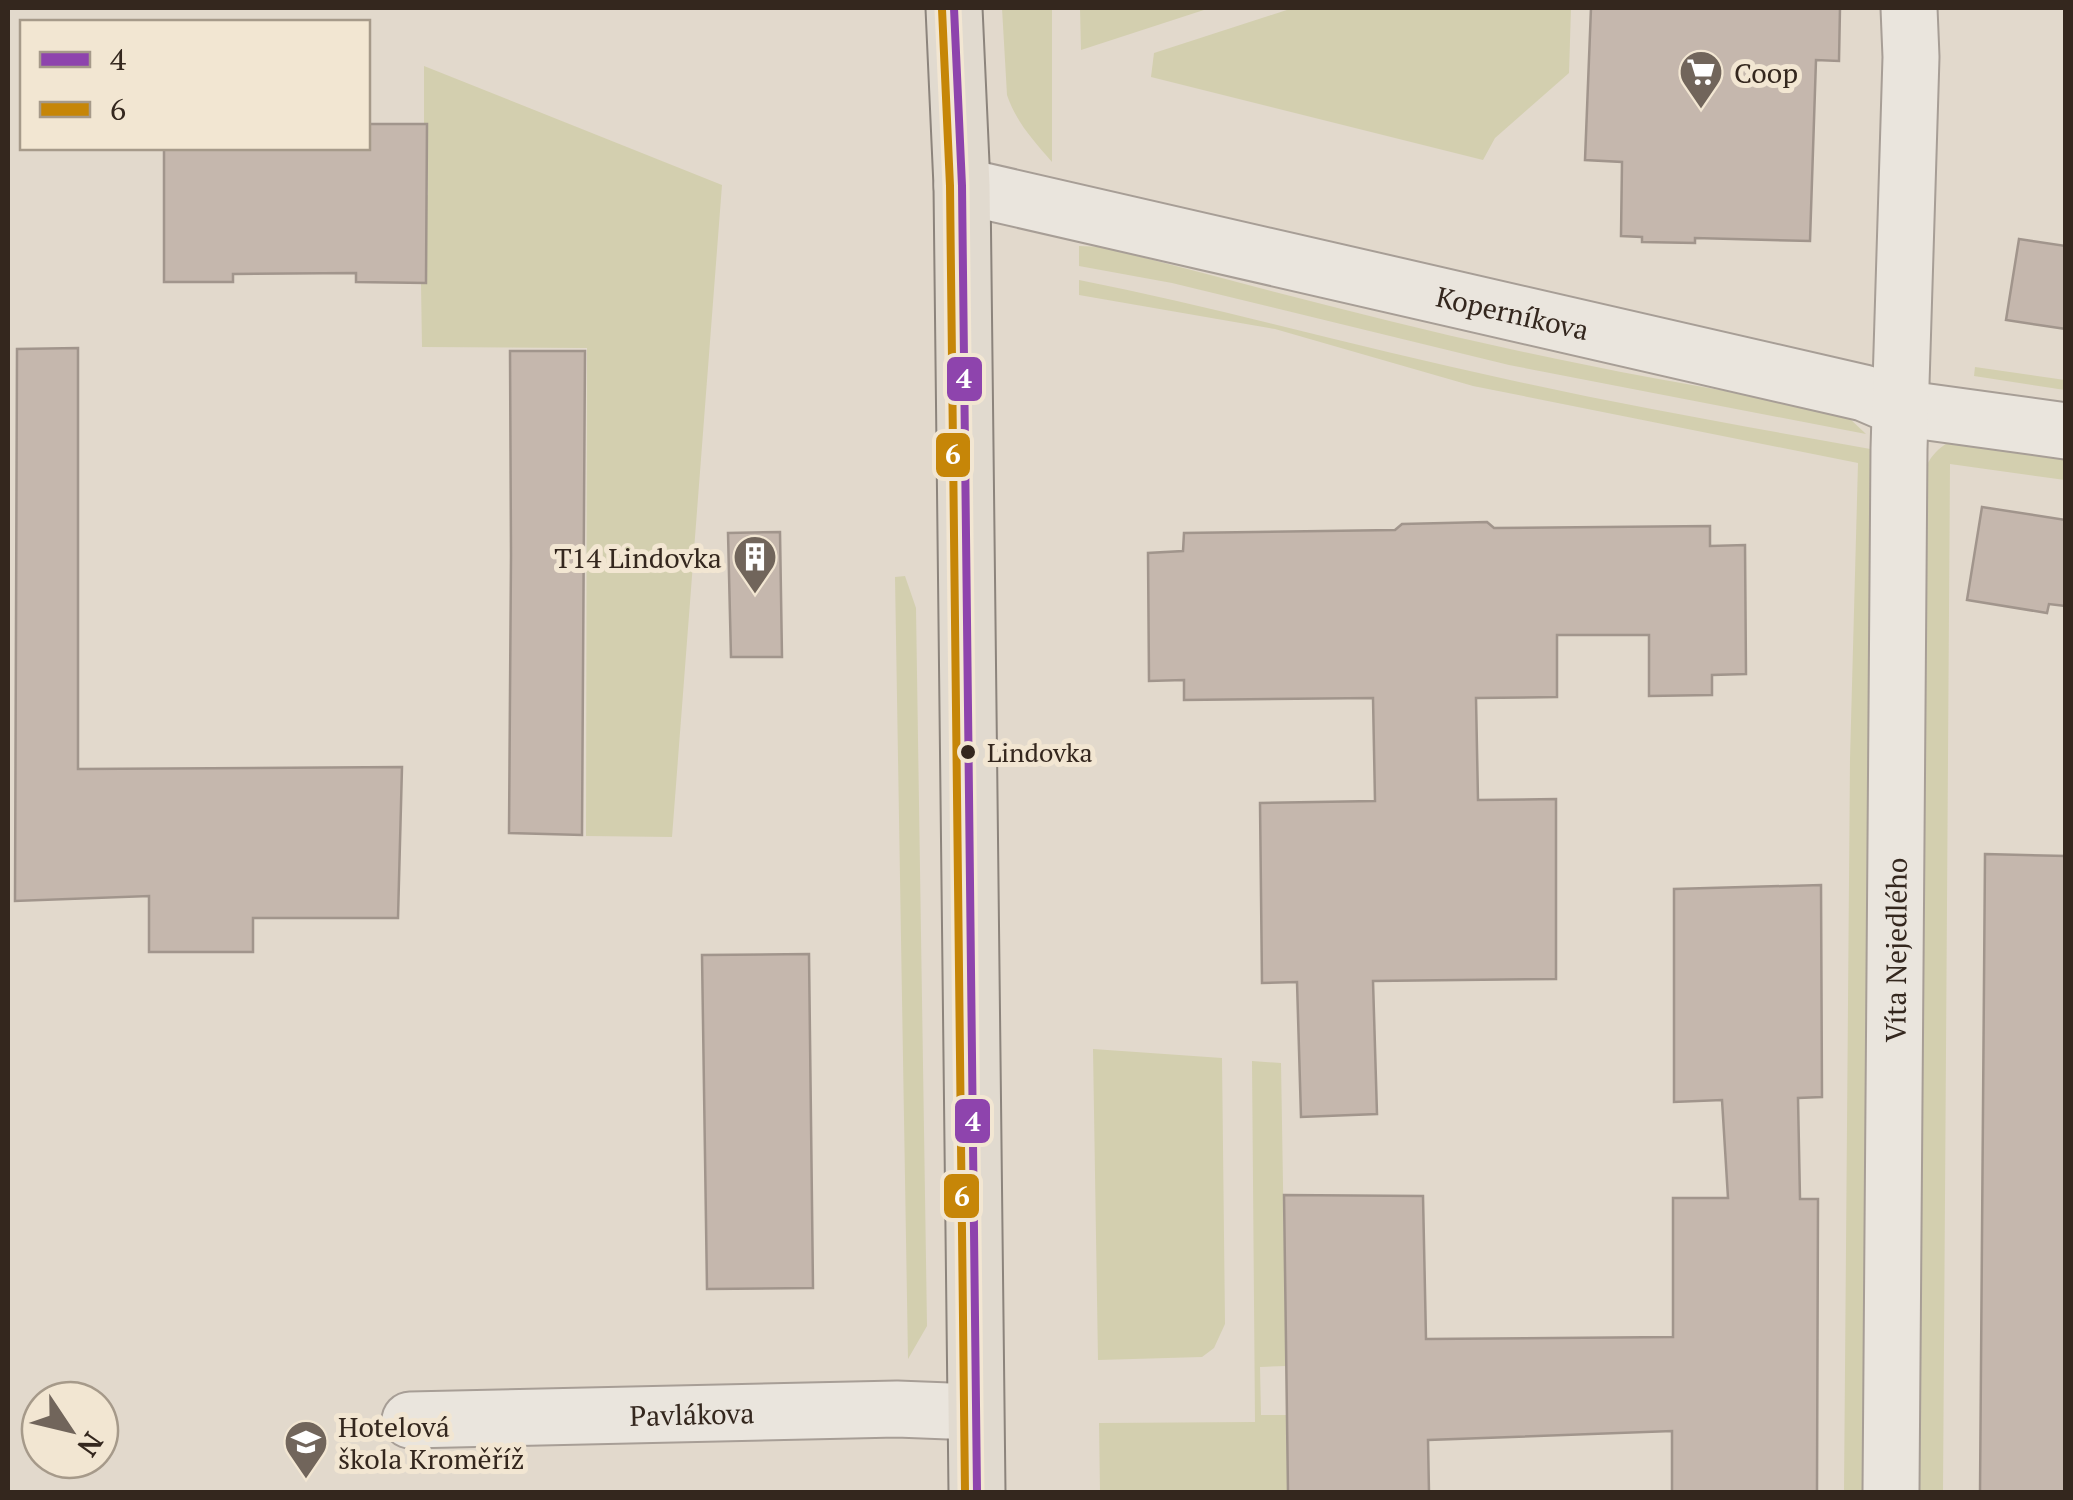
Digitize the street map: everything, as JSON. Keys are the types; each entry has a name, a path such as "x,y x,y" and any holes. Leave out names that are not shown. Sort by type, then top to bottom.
{"main road":[{"path":"954,10 962,186 977,1492"}],"street":[{"name":"Víta Nejedlého","path":"1891,1492 1899,408 1911,57 1909,8"},
{"name":"Koperníkova","path":"962,186 1864,393 1899,408 2066,431"},
{"name":"Pavlákova","path":"410,1420 897,1409 976,1412"}],"shaded area":[{"path":"1002,8 1052,8 1052,162 1020,123 1007,95"},
{"path":"1080,8 1210,8 1081,50"},
{"path":"1293,8 1571,8 1569,73 1495,138 1483,160 1151,77 1154,53"},
{"path":"424,66 722,185 672,837 586,836 587,348 422,347 421,283 426,282 428,195"},
{"path":"1079,246 1103,247 1510,349 1833,410 1866,434 1509,365 1172,283 1079,266"},
{"path":"1079,280 1555,390 1876,450 1881,786 1867,828 1866,984 1880,1020 1875,1492 1844,1492 1850,759 1858,463 1473,386 1275,329 1079,295"},
{"path":"1975,367 2065,380 2065,390 1974,376"},
{"path":"1958,437 2065,448 2065,480 1950,464 1943,1492 1910,1492 1918,489 1931,458"},
{"path":"905,576 916,608 927,1326 908,1359 895,577"},
{"path":"1093,1049 1222,1058 1225,1324 1214,1348 1202,1357 1098,1360"},
{"path":"1252,1061 1281,1063 1286,1366 1260,1367 1261,1415 1286,1415 1288,1492 1100,1492 1099,1423 1255,1422"}],"building":[{"name":"Coop","path":"1591,8 1840,8 1839,61 1816,60 1810,241 1695,238 1695,243 1642,242 1642,237 1621,236 1622,162 1585,160"},
{"path":"370,124 427,124 426,283 356,282 356,273 233,274 233,282 164,282 164,150 370,150"},
{"path":"2019,239 2066,246 2066,329 2006,320"},
{"path":"78,348 78,769 402,767 398,918 253,918 253,952 149,952 149,896 15,901 17,349"},
{"path":"510,351 585,351 582,835 509,833"},
{"path":"1982,507 2066,520 2066,606 2049,604 2047,613 1967,600"},
{"path":"1487,522 1494,528 1710,526 1710,546 1745,545 1746,674 1712,675 1712,695 1649,696 1649,635 1557,635 1557,697 1476,698 1478,800 1556,799 1556,979 1373,981 1377,1114 1301,1117 1297,982 1262,983 1260,803 1375,801 1373,698 1184,700 1184,680 1149,681 1148,553 1183,551 1184,533 1395,530 1402,524"},
{"name":"T14 Lindovka","path":"780,532 782,657 731,657 728,533"},
{"path":"1985,854 2066,856 2066,1492 1980,1492"},
{"path":"1821,885 1822,1097 1798,1098 1800,1199 1818,1199 1817,1492 1672,1492 1672,1431 1428,1440 1429,1492 1288,1492 1284,1195 1423,1196 1426,1339 1673,1337 1673,1198 1728,1198 1722,1100 1674,1102 1674,889"},
{"path":"809,954 813,1288 707,1289 702,955"}],"transit line":[{"name":"4","path":"954,8 962,186 977,1492"},
{"name":"6","path":"942,9 950,186 965,1492"}],"place":[{"name":"Coop","path":"1701,110"},
{"name":"T14 Lindovka","path":"755,595"},
{"name":"Lindovka","path":"968,752"},
{"name":"Hotelová škola Kroměříž","path":"306,1480"}]}
